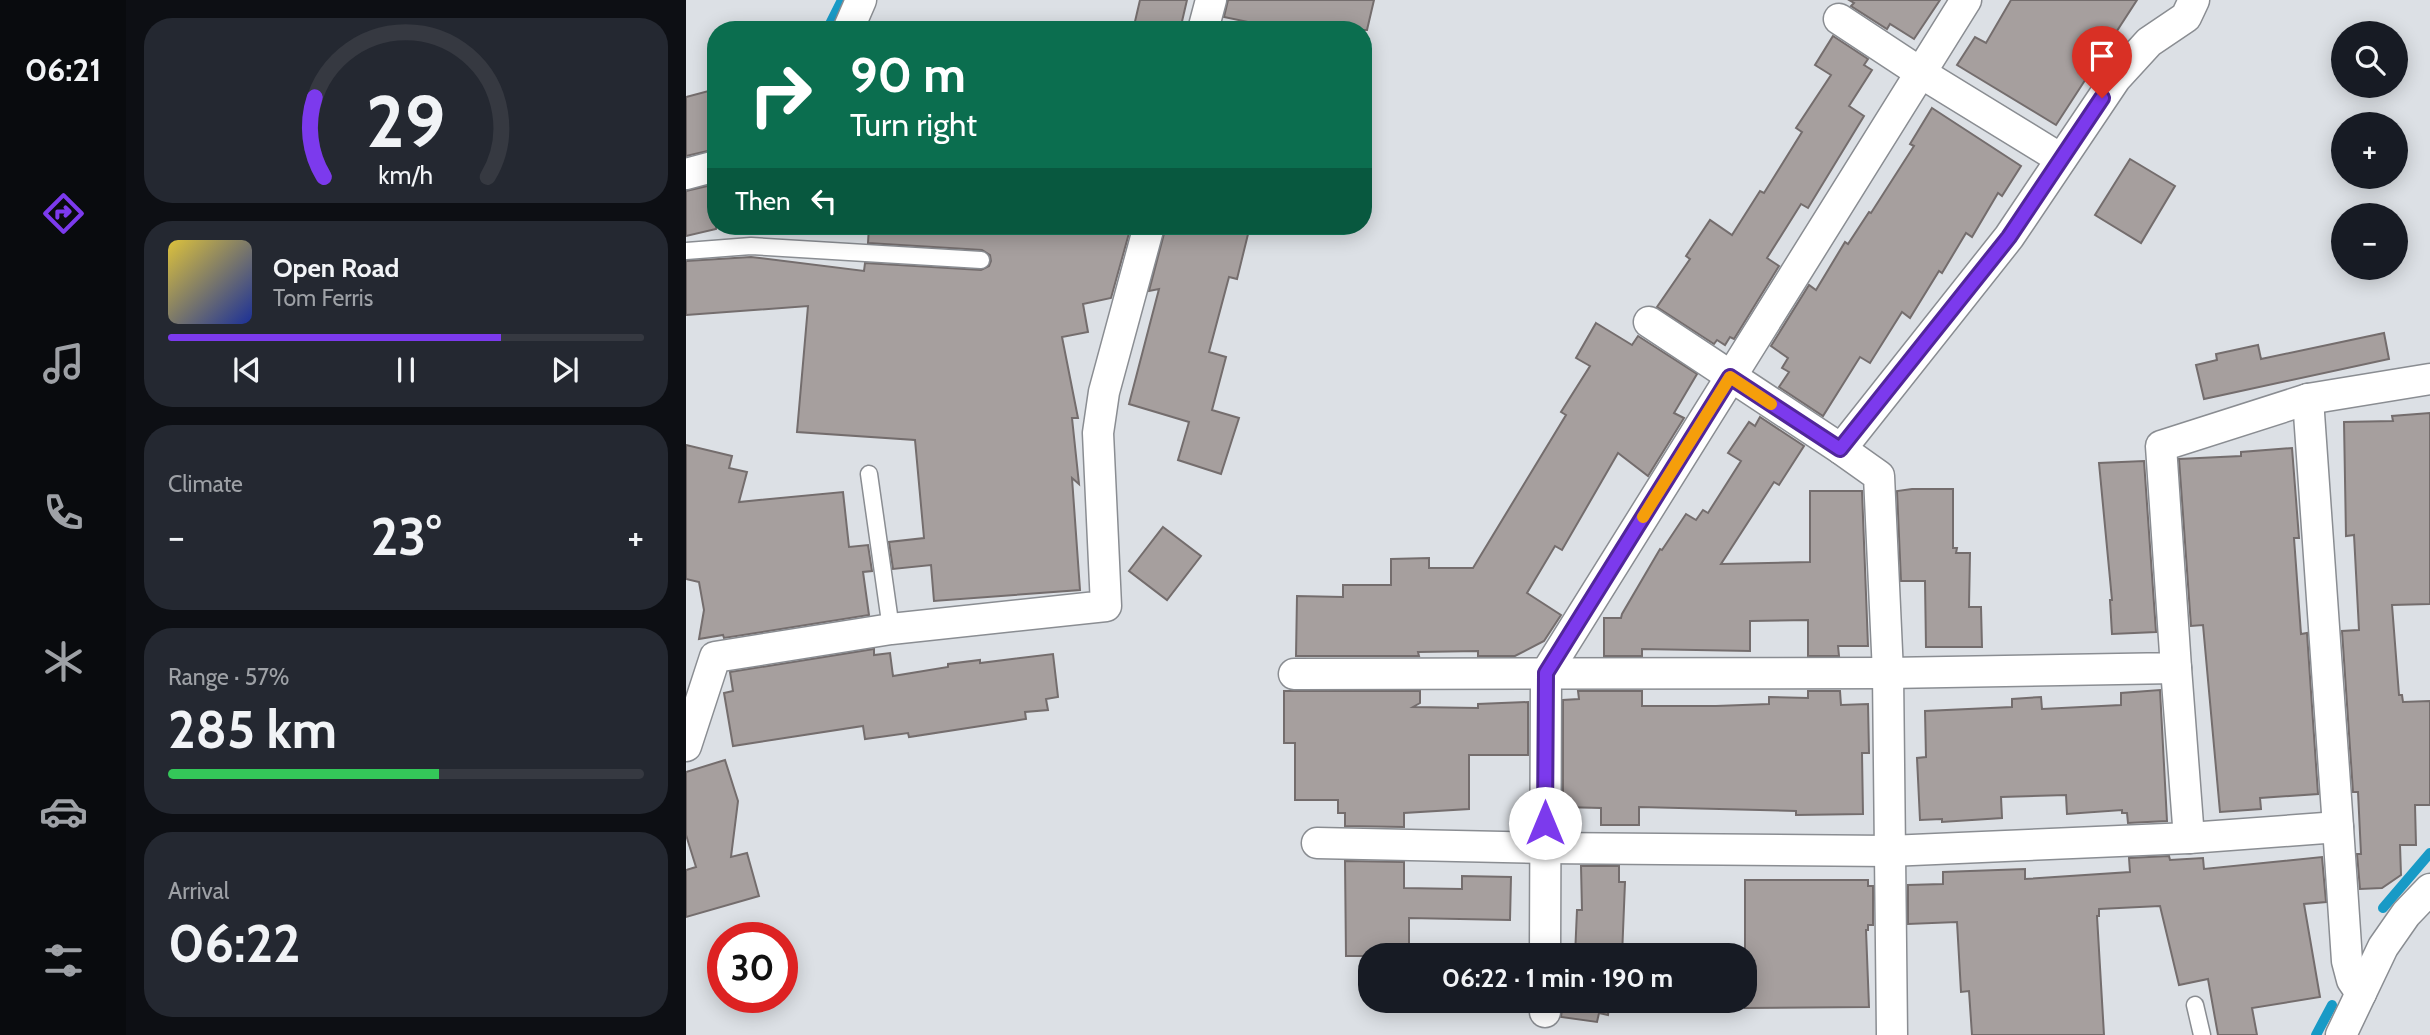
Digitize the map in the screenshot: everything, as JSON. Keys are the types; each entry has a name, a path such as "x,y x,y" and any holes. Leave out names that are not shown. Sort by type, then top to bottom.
{"street":[{"path":"852,21 861,0"},
{"path":"1205,21 1211,0"},
{"path":"1545,943 1546,673 1966,0"},
{"path":"1840,449 2009,237 2116,78 2149,42 2186,17 2194,0"},
{"path":"1839,19 2061,159"},
{"path":"686,174 707,168"},
{"path":"686,746 715,657 891,629 1106,606 1098,433 1104,392 1147,235"},
{"path":"1649,322 1879,475 1888,673 1892,1035"},
{"path":"2189,838 2161,446 2308,399 2430,379"},
{"path":"2308,399 2347,961 2352,979 2361,993"},
{"path":"1294,674 1888,673 2176,668"},
{"path":"1317,843 1889,851 2189,838 2338,827"},
{"path":"2341,1035 2383,947 2406,914 2430,889"}],"lane":[{"path":"686,251 751,246 981,260"},
{"path":"869,474 891,629"},
{"path":"2195,1005 2202,1035"}],"building":[{"path":"1140,0 1187,0 1182,21 1135,21"},
{"path":"1228,0 1374,0 1369,21 1243,21 1224,17"},
{"path":"1849,0 1940,0 1914,39 1890,24 1887,29 1851,6 1854,3"},
{"path":"2011,0 2137,0 2056,125 1957,65 1975,37 1986,43"},
{"path":"1833,36 1868,59 1864,65 1872,70 1849,106 1864,116 1808,208 1801,204 1767,258 1779,266 1734,339 1730,337 1725,345 1717,340 1714,344 1657,307 1690,259 1686,256 1710,220 1732,235 1760,191 1764,193 1802,132 1796,128 1831,75 1815,65"},
{"path":"707,91 707,151 686,156 686,97"},
{"path":"1932,108 2021,166 2002,196 1998,193 1972,237 1966,233 1910,318 1902,312 1870,363 1860,357 1823,416 1779,387 1789,372 1782,368 1788,358 1771,346 1809,285 1816,290 1845,242 1848,244 1869,212 1871,213 1914,146 1910,144"},
{"path":"2130,159 2175,186 2141,243 2095,215"},
{"path":"707,186 707,231 686,236 686,191"},
{"path":"868,235 1128,235 1111,298 1083,304 1088,332 1062,337 1078,418 1072,418 1079,484 1072,478 1080,590 934,601 931,565 893,569 889,542 924,538 915,440 797,432 808,306 686,315 686,261 751,257 864,271 865,263 981,270 989,266 991,261 990,255 982,250 868,243"},
{"path":"1164,235 1248,235 1237,279 1229,277 1209,352 1226,357 1212,410 1239,418 1221,474 1178,460 1189,422 1129,404 1159,289 1149,291"},
{"path":"1596,323 1632,345 1638,336 1697,374 1674,413 1684,418 1648,476 1618,453 1562,550 1555,546 1527,593 1561,615 1544,641 1515,656 1478,656 1478,651 1418,652 1419,656 1296,656 1297,596 1343,597 1343,585 1391,585 1391,559 1429,558 1429,568 1473,568 1566,415 1561,412 1590,366 1576,358"},
{"path":"2384,333 2389,359 2204,399 2196,365 2217,360 2216,354 2258,345 2261,359"},
{"path":"2430,413 2430,604 2392,605 2399,695 2402,695 2403,702 2430,701 2430,805 2415,805 2416,845 2400,845 2401,875 2382,888 2360,889 2357,854 2361,854 2358,792 2353,792 2342,631 2359,630 2354,535 2346,536 2344,422 2393,421 2392,416"},
{"path":"1760,417 1804,446 1779,485 1774,482 1721,564 1810,562 1810,491 1862,491 1868,646 1838,646 1839,656 1808,656 1808,620 1750,621 1750,651 1642,649 1642,656 1604,656 1604,618 1621,618 1660,549 1662,550 1686,514 1696,520 1703,510 1708,513 1741,461 1728,453 1749,422 1755,426"},
{"path":"686,445 732,456 729,468 747,472 739,502 843,492 849,547 868,545 872,571 863,572 869,615 724,638 723,635 699,639 704,610 699,582 686,579"},
{"path":"2292,448 2299,538 2294,538 2301,634 2307,633 2318,794 2260,798 2261,809 2220,812 2203,625 2191,626 2179,459 2241,456 2241,452"},
{"path":"2144,461 2156,632 2112,634 2112,600 2099,463"},
{"path":"1953,489 1953,548 1957,548 1956,553 1970,553 1969,607 1981,607 1982,647 1926,647 1925,581 1901,581 1897,491"},
{"path":"1163,527 1201,556 1167,600 1129,571"},
{"path":"874,649 874,655 890,653 893,676 948,667 948,664 1053,654 1058,697 1046,699 1048,710 1025,712 1026,719 909,737 908,733 865,739 863,726 733,746 724,693 733,691 730,672"},
{"path":"2160,690 2167,821 2128,823 2127,813 2122,813 2122,810 2067,814 2066,795 2001,797 2002,818 1942,822 1942,819 1920,820 1917,758 1926,757 1925,711 2012,707 2012,699 2041,697 2042,709 2121,705 2121,693"},
{"path":"1284,691 1420,691 1420,703 1413,707 1478,708 1478,704 1528,702 1528,755 1469,755 1469,809 1404,813 1404,827 1345,826 1345,813 1338,813 1338,800 1295,800 1295,743 1284,743"},
{"path":"1578,691 1642,691 1642,706 1716,706 1769,704 1769,697 1808,698 1808,691 1840,691 1841,705 1868,704 1869,753 1862,753 1863,814 1796,815 1796,811 1639,807 1639,825 1601,825 1601,808 1563,807 1563,700 1579,699"},
{"path":"725,760 738,801 731,857 747,853 759,896 686,917 686,870 696,867 686,835 686,772"},
{"path":"2169,856 2170,860 2203,858 2204,869 2322,857 2326,902 2304,904 2320,997 2252,1008 2257,1035 2218,1035 2208,979 2179,985 2160,906 2099,909 2097,916 2104,1035 1972,1035 1969,991 1961,992 1957,922 1908,924 1908,885 1943,884 1943,872 2025,869 2025,879 2130,872 2129,858"},
{"path":"1345,861 1404,862 1404,888 1462,889 1462,876 1511,877 1510,920 1409,918 1409,943 1358,943 1358,956 1346,956"},
{"path":"1581,866 1619,866 1619,882 1625,882 1623,943 1576,943 1577,910 1582,910"},
{"path":"1745,880 1868,880 1868,886 1873,886 1873,925 1868,925 1866,930 1869,1007 1757,1008 1757,943 1745,943"},
{"path":"1562,1013 1599,1013 1597,1022 1561,1017"}],"waterway":[{"path":"832,21 842,0"},
{"path":"2383,908 2430,853"},
{"path":"2316,1035 2332,1005"}],"slow traffic":[{"path":"1643,517 1730,377 1771,404"}],"route":[{"path":"1545,823 1546,673 1730,377 1840,449 2009,237 2102,98"}]}
